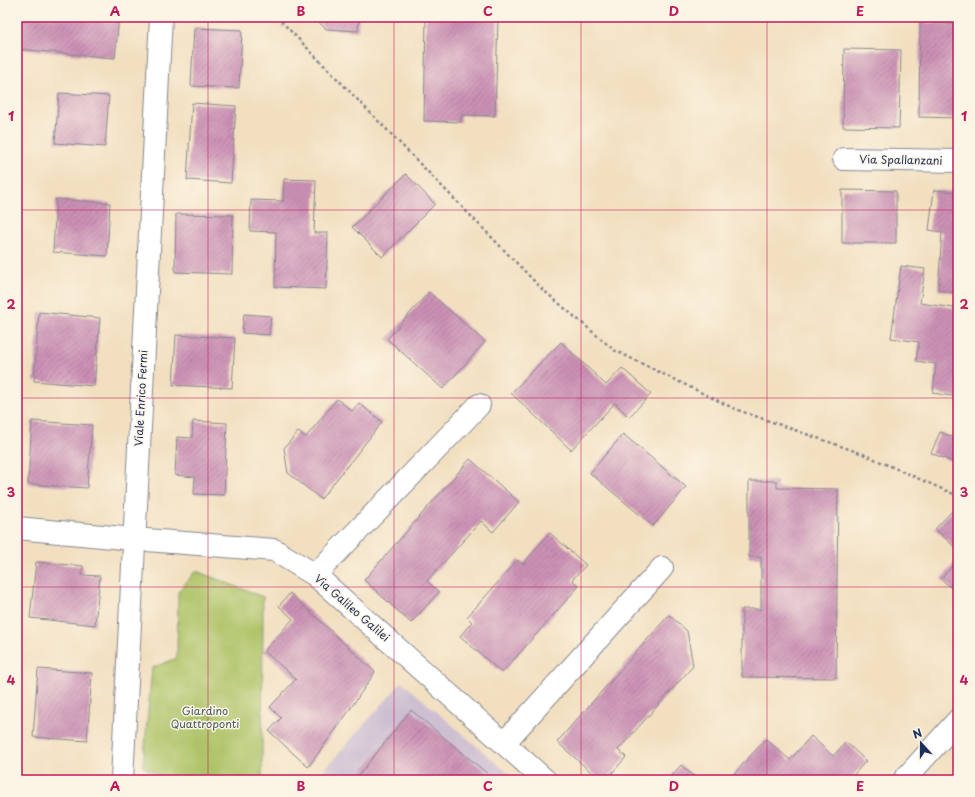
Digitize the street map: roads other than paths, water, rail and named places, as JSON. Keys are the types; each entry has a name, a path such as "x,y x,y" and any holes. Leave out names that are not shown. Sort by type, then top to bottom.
{"street":[{"name":"Viale Enrico Fermi","path":"122,780 160,17"},
{"name":"Via Spallanzani","path":"844,159 958,162"},
{"path":"315,575 479,404"},
{"name":"Via Galileo Galilei","path":"17,528 274,550 315,575 545,780"},
{"path":"504,744 662,568"},
{"path":"904,780 958,720"}],"park label":[{"name":"Giardino Quattroponti","path":"205,717"}]}
